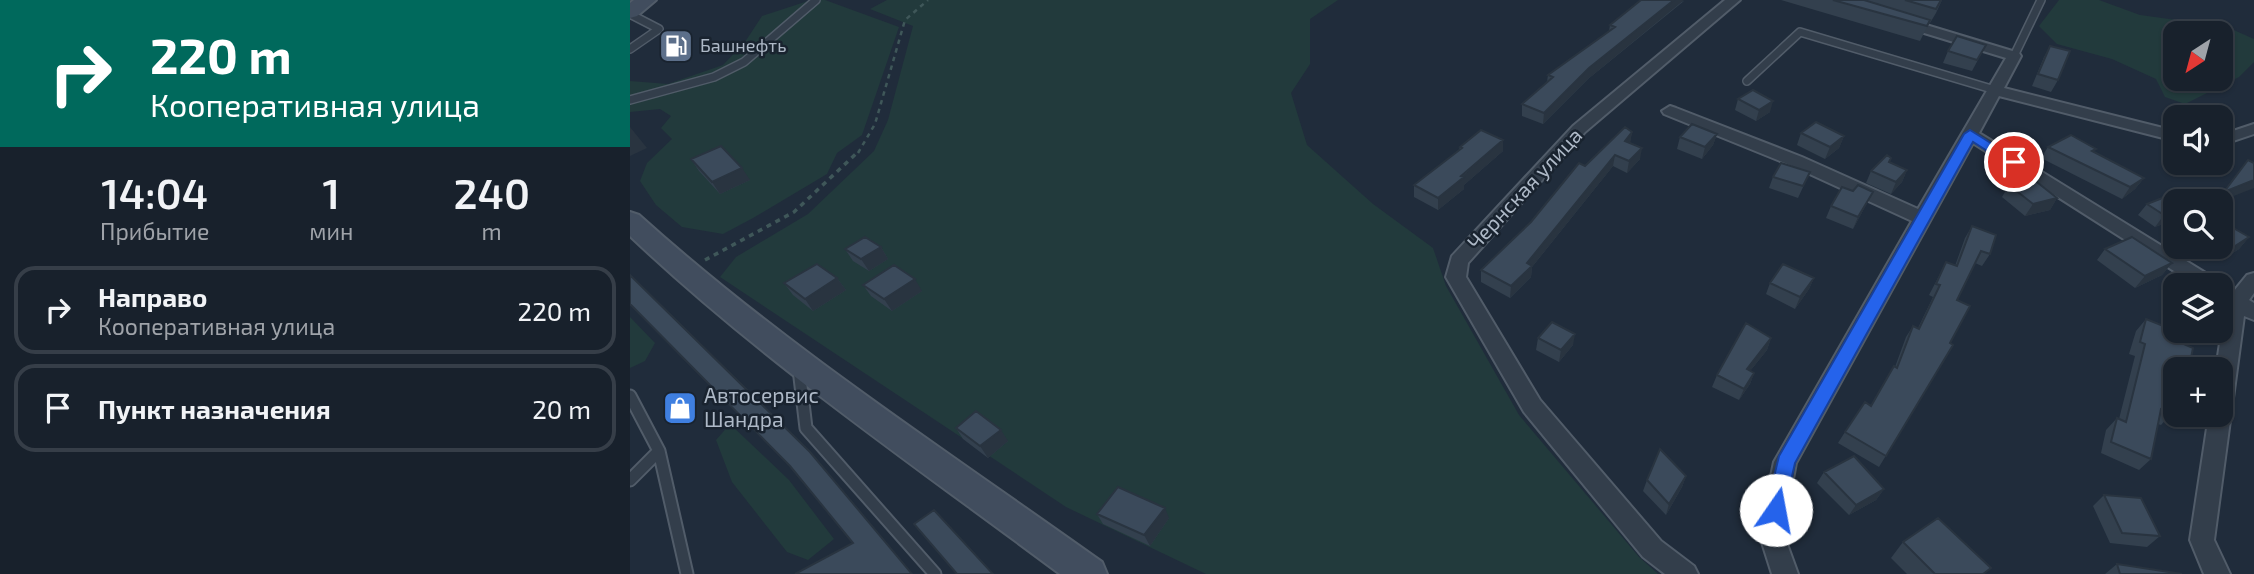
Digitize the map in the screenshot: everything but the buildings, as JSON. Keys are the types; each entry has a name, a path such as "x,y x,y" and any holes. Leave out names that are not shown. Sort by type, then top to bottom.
{"street":[{"path":"630,13 646,0"},
{"name":"Чернская улица","path":"1685,574 1652,549 1532,406 1456,276 1459,261 1579,129 1733,0"},
{"path":"1785,574 1771,533 1786,462 2014,56 1894,20"},
{"path":"1995,90 2163,132"},
{"path":"1670,111 1796,161 1922,218"},
{"path":"2233,136 2254,129"},
{"path":"1970,134 2191,273"},
{"path":"633,229 798,362 1089,574"},
{"path":"2233,294 2254,280"},
{"path":"2233,300 2254,313"},
{"path":"2217,574 2202,540 2218,427"}],"lane":[{"path":"630,100 713,77 744,62 816,0"},
{"path":"2014,56 2041,0"},
{"path":"630,13 659,29 630,49"},
{"path":"1746,81 1800,32 1995,90"},
{"path":"798,362 806,428 934,574"},
{"path":"630,396 659,452 687,574"},
{"path":"630,480 659,452"}],"path":[{"path":"684,271 794,212 858,153 875,124 905,20 928,0"}],"green space":[{"path":"811,0 825,0 899,27 862,135 837,153 827,174 723,234 682,227 656,205 640,181 647,163 672,139 661,128 671,116 660,109 630,112 630,81 668,84 723,65 745,42 762,16"},
{"path":"887,0 1338,0 1310,19 1310,64 1291,93 1307,145 1373,204 1433,248 1446,286 1519,415 1639,557 1658,574 1206,574 1066,507 720,277 736,257 808,214 874,151 888,120 913,26 870,9"},
{"path":"2059,0 2099,0 2140,15 2184,21 2163,21 2163,91 2211,91 2185,104 2165,97 2156,79 2112,59 2057,44 2039,26"},
{"path":"2233,30 2254,39 2254,62 2233,80"},
{"path":"630,317 655,343 645,361 630,368"},
{"path":"730,424 789,480 834,539 808,560 787,552 732,482 716,440"}],"place":[{"name":"Башнефть","path":"676,46"},
{"name":"Автосервис Шандра","path":"680,408"}],"route":[{"path":"1776,510 1786,462 1970,134 2014,162"}]}
